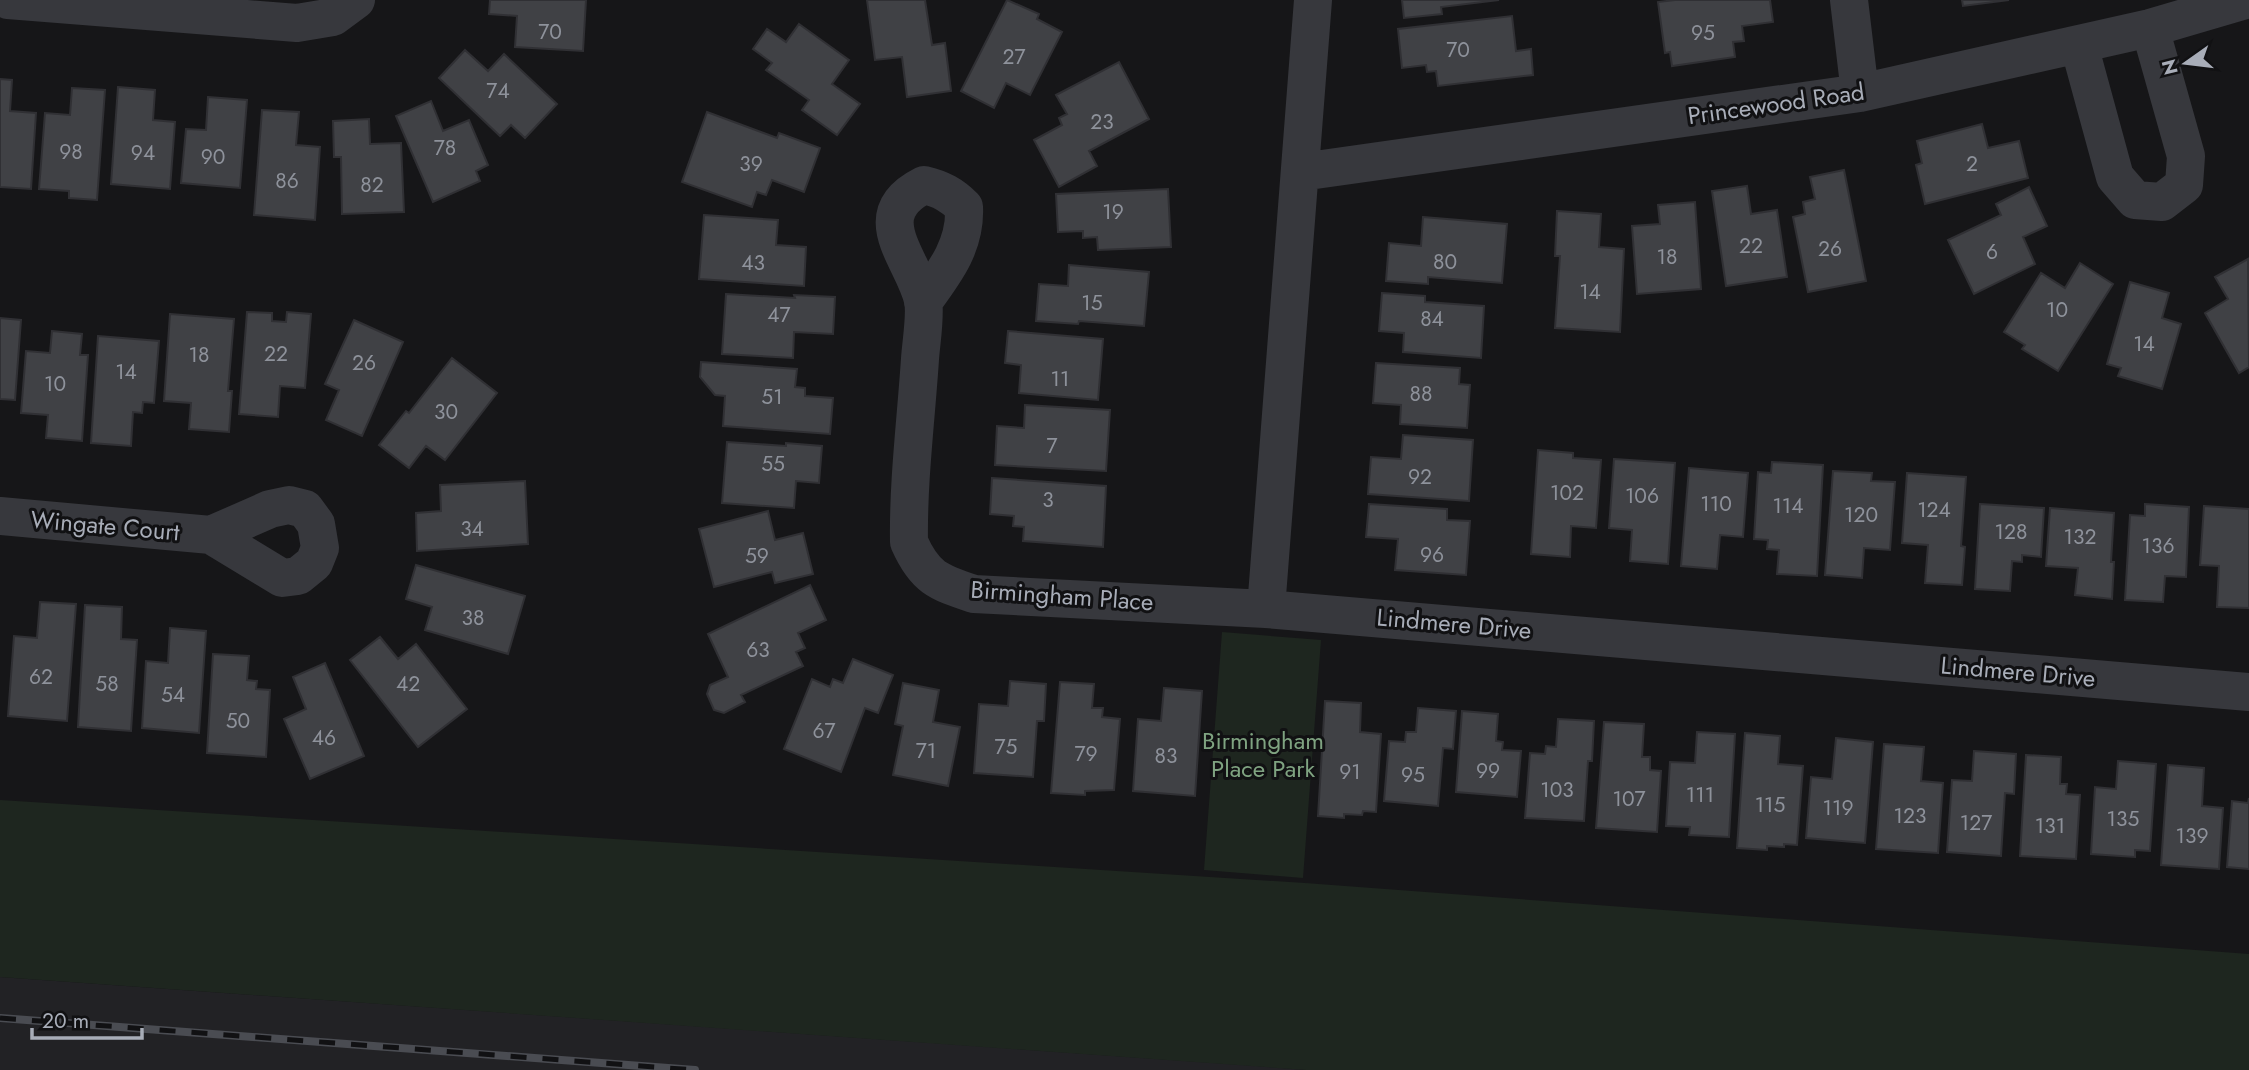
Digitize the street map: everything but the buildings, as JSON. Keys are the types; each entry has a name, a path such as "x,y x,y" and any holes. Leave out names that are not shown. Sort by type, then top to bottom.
{"street":[{"path":"8,0 297,23 333,18 356,0"},
{"path":"1266,609 1313,0"},
{"path":"1849,0 1860,93"},
{"name":"Princewood Road","path":"1301,172 1860,93 2150,29 2245,0"},
{"path":"2079,45 2115,177 2135,200 2162,202 2183,185 2186,156 2150,29"},
{"name":"Birmingham Place","path":"923,302 909,542 918,563 932,576 974,594 1266,609"},
{"name":"Wingate Court","path":"0,516 211,535"},
{"name":"Lindmere Drive","path":"1266,609 2249,692"}],"shaded area":[{"path":"0,977 1257,1066 1306,1070 0,1070"}],"green space":[{"name":"Birmingham Place Park","path":"1222,632 1321,640 1303,878 1204,870"},
{"path":"0,800 1305,883 2249,954 2249,1070 1306,1070 0,977"}],"railway":[{"path":"0,1018 695,1070"}]}
